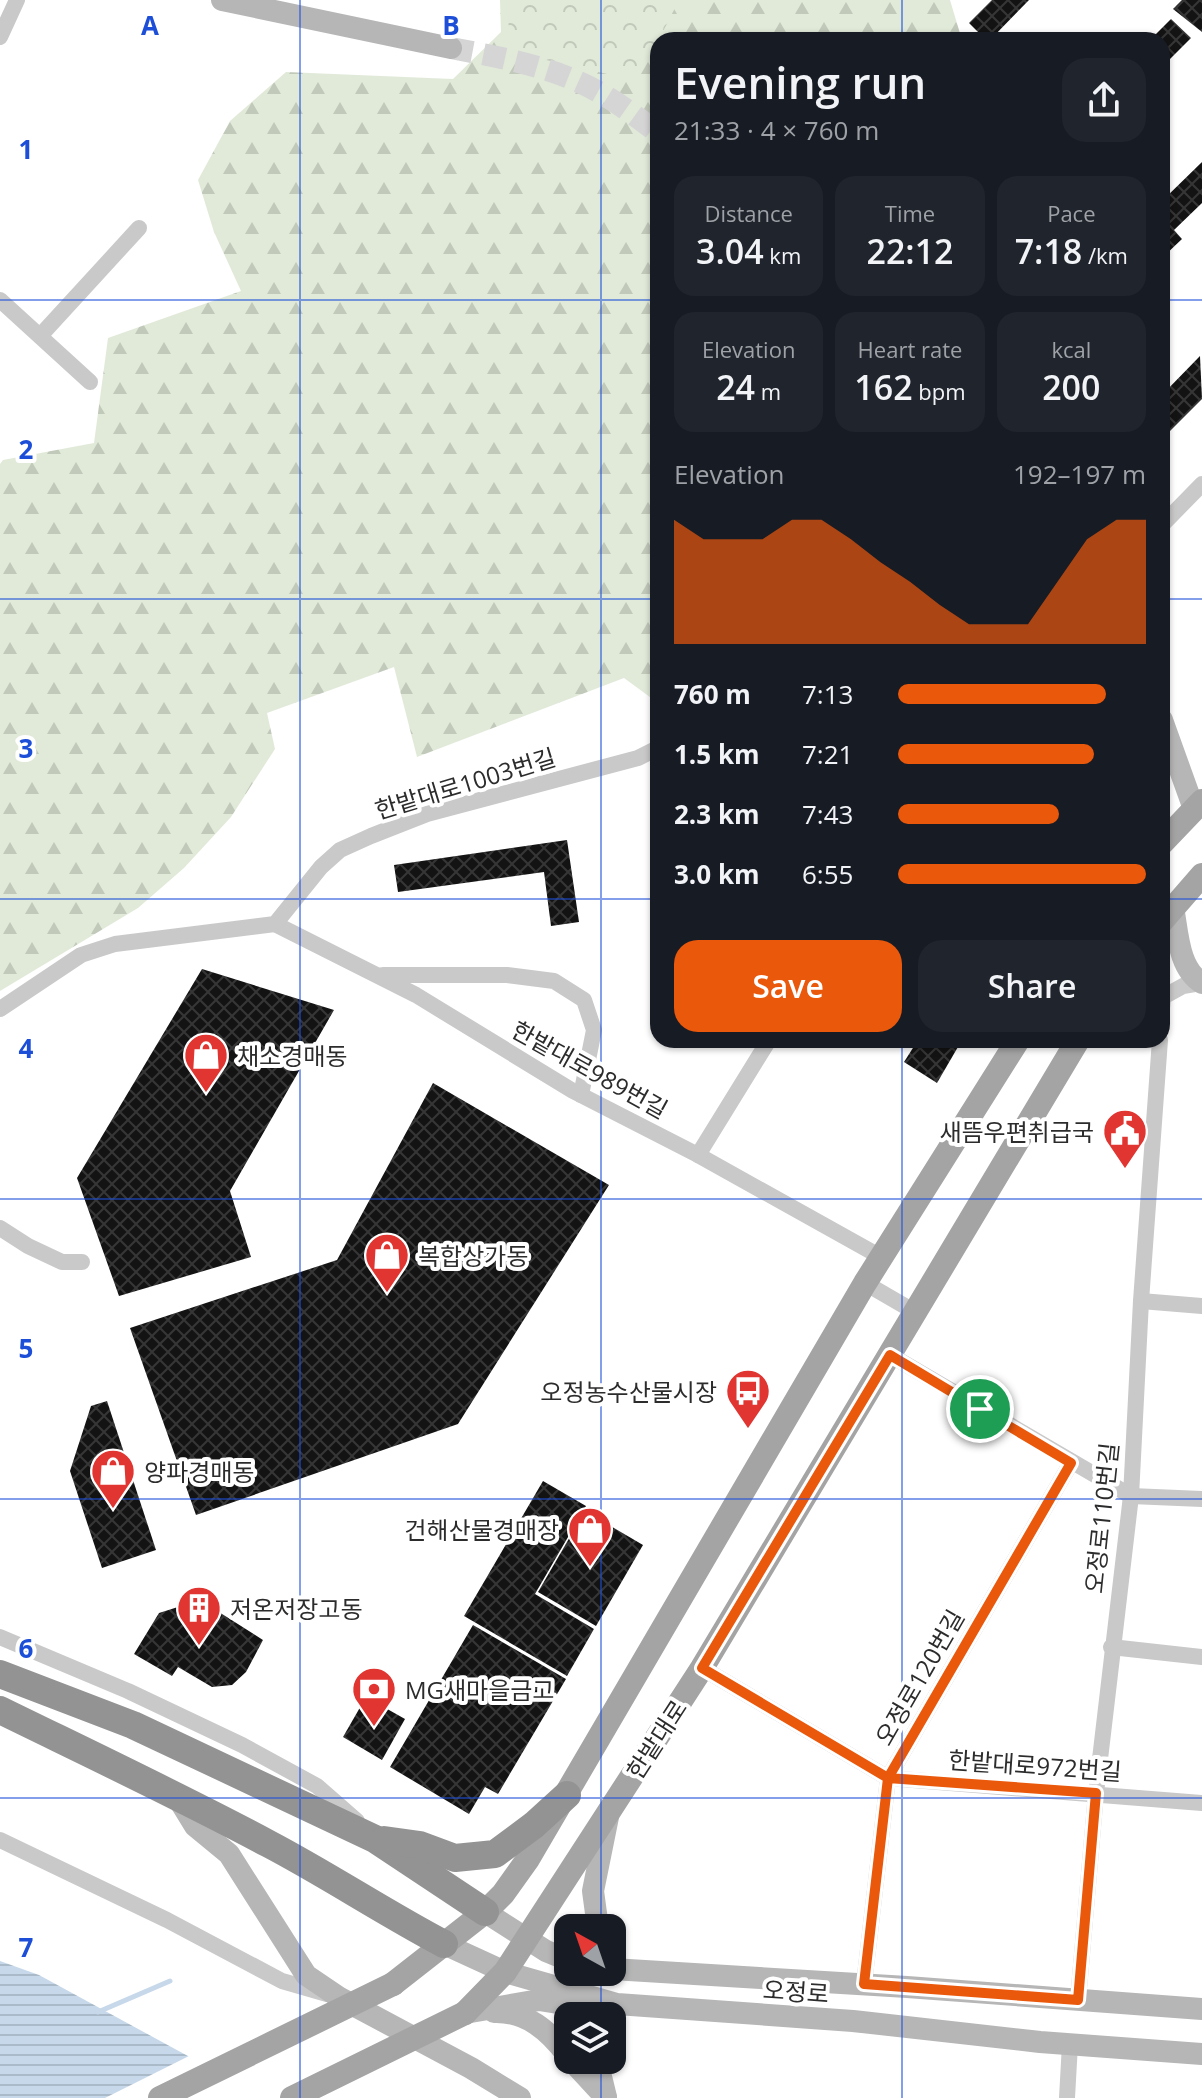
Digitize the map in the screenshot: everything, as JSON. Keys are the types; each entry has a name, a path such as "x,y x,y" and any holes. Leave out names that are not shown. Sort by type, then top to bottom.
{"highway":[{"path":"0,1674 133,1725 375,1839 485,1912"},
{"path":"0,1710 273,1846 390,1916 444,1944"},
{"path":"375,1839 420,1845 455,1858 495,1854 567,1795"}],"main road":[{"path":"222,0 451,48"},
{"path":"1170,739 1198,805 1170,835"},
{"path":"1170,912 1202,875"},
{"path":"1170,920 1183,961 1193,977 1202,983"},
{"name":"한밭대로","path":"160,2098 393,1984 485,1912 503,1894 567,1795 865,1283 1013,1048"},
{"name":"한밭대로","path":"292,2098 465,2013 505,1972 702,1668 1073,1048"},
{"path":"176,1795 195,1826 229,1854 306,1975 340,1998 471,2068 520,2098"},
{"path":"596,1914 593,1891 609,1812"},
{"path":"485,1912 554,1954"},
{"path":"444,1944 505,1972 589,2002"},
{"name":"오정로","path":"626,1970 1202,2009"},
{"name":"오정로","path":"465,2013 539,2000 554,2002"},
{"name":"오정로","path":"626,2010 671,2007 1202,2054"},
{"path":"465,2013 510,2012 540,2024 554,2040"},
{"path":"584,2074 606,2098"},
{"path":"600,2074 606,2098"}],"street":[{"path":"0,37 17,0"},
{"path":"40,336 139,228"},
{"path":"0,300 90,382"},
{"path":"1170,517 1202,484"},
{"name":"한밭대로1003번길","path":"275,924 321,867 340,850 427,814 638,758 650,752"},
{"path":"0,1009 81,955 104,948 275,924"},
{"name":"한밭대로989번길","path":"275,924 416,995 581,1095 698,1155 881,1257"},
{"path":"377,975 507,975 554,981 584,1000 594,1030 581,1095"},
{"path":"1170,993 1183,986 1202,983"},
{"path":"698,1155 764,1048"},
{"name":"오정로110번길","path":"1078,2000 1111,1647 1131,1496 1159,1048"},
{"path":"0,1228 62,1262 82,1262"},
{"path":"865,1283 915,1312"},
{"path":"1141,1301 1202,1306"},
{"path":"890,1355 1131,1496 1202,1499"},
{"name":"오정로120번길","path":"864,1984 888,1778 1071,1463"},
{"path":"0,1637 38,1651 242,1745 317,1786 375,1839"},
{"path":"1111,1647 1202,1657"},
{"name":"한밭대로972번길","path":"702,1668 888,1778 1202,1803"},
{"path":"0,1840 167,1920 282,1981 340,1998"},
{"path":"1067,2098 1070,2044"}],"green space":[{"path":"500,0 950,0 960,32 650,32 650,697 624,678 417,757 394,667 267,713 275,749 231,817 184,868 138,908 0,991 0,464 3,460 94,443 108,338 241,291 214,232 198,180 230,121 286,72 453,79 501,32"},
{"path":"510,0 679,0 663,32 650,32 648,61 616,76 507,51"}],"water":[{"path":"0,1961 39,1975 265,2098 0,2098"}],"pier":[{"path":"193,2054 269,2098 105,2098"}],"building":[{"path":"992,0 1029,0 998,32 978,32 969,23"},
{"path":"1182,0 1202,0 1202,32 1173,9"},
{"path":"1171,19 1191,38 1170,59 1170,32 1158,32"},
{"path":"1202,162 1202,203 1174,230 1182,239 1170,250 1170,193"},
{"path":"1200,356 1202,399 1170,431 1170,387"},
{"path":"567,840 579,922 551,926 544,872 398,892 394,865"},
{"name":"채소경매동","path":"202,969 334,1010 230,1191 251,1257 119,1296 77,1178"},
{"path":"913,1048 957,1048 937,1083 904,1062"},
{"name":"복합상가동","path":"433,1083 609,1185 458,1424 196,1515 130,1328 337,1260"},
{"name":"양파경매동","path":"107,1401 156,1550 102,1568 70,1471 91,1406"},
{"path":"543,1481 586,1506 535,1594 594,1629 567,1676 464,1616"},
{"name":"건해산물경매장","path":"585,1511 643,1545 596,1626 538,1592"},
{"name":"저온저장고동","path":"200,1600 263,1640 246,1672 232,1685 212,1687 178,1667 172,1676 134,1654 159,1613"},
{"path":"473,1625 566,1679 498,1794 485,1787 469,1814 390,1767"},
{"name":"MG새마을금고","path":"366,1697 405,1719 382,1760 343,1737"}],"waterway":[{"path":"98,2012 170,1981"}],"tunnel":[{"path":"451,48 516,61 564,76 590,87 650,127"}],"place":[{"name":"채소경매동","path":"206,1094"},
{"name":"새뜸우편취급국","path":"1125,1170"},
{"name":"복합상가동","path":"387,1294"},
{"name":"오정농수산물시장","path":"748,1430"},
{"name":"양파경매동","path":"113,1510"},
{"name":"건해산물경매장","path":"590,1568"},
{"name":"저온저장고동","path":"199,1647"},
{"name":"MG새마을금고","path":"374,1728"}],"route":[{"path":"980,1409 890,1355 702,1668 888,1778 1096,1793 1078,2000 864,1984 888,1778 1071,1463 980,1409"}]}
